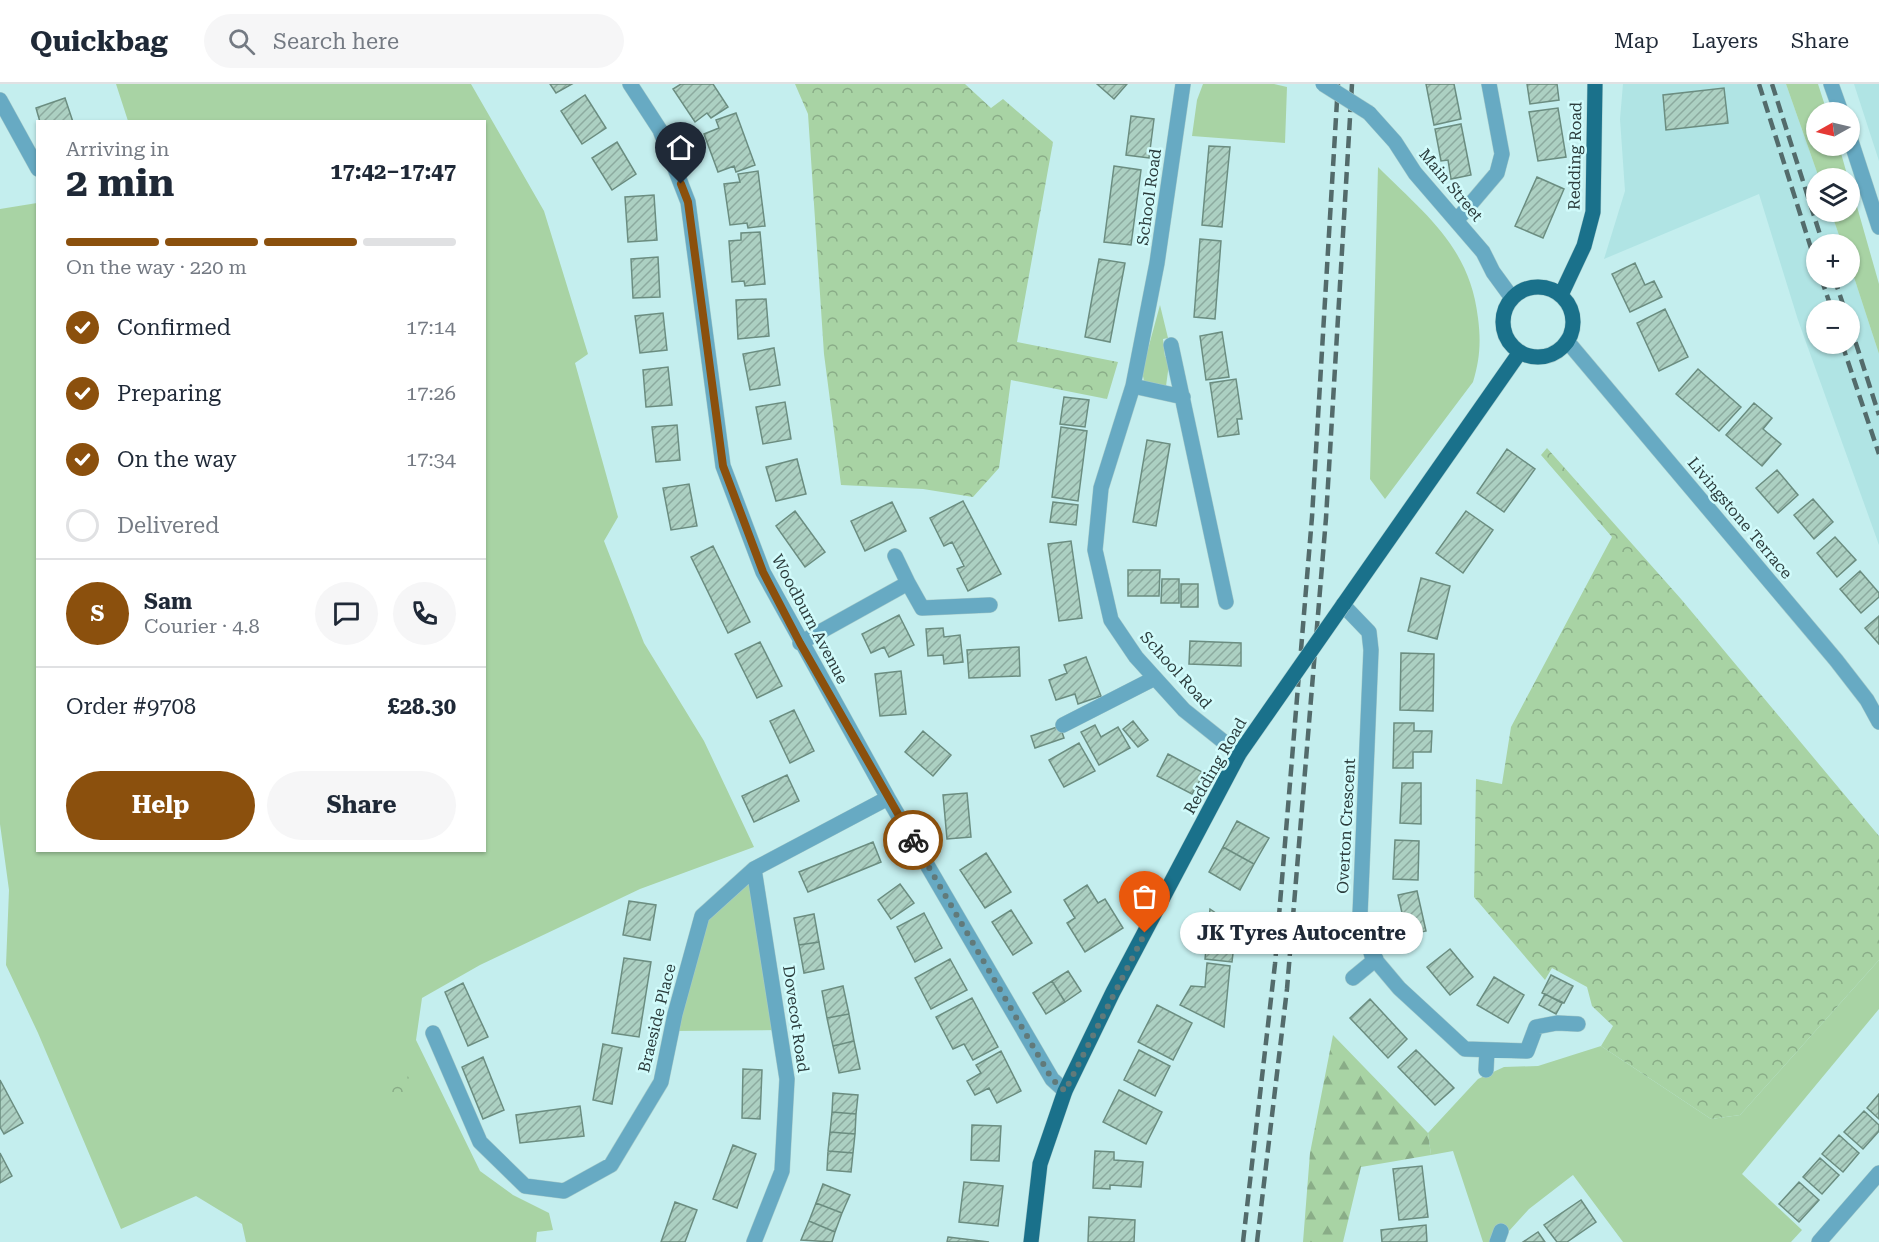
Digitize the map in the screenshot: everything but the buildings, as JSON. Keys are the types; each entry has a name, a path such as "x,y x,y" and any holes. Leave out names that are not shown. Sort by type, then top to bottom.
{"main road":[{"name":"Redding Road","path":"1561,296 1584,246 1593,212 1596,84"},
{"path":"1533,287 1545,287 1561,296 1570,309 1573,320 1567,341 1550,355 1538,357 1520,352 1509,341 1504,331 1503,319 1512,298 1533,287"},
{"name":"Redding Road","path":"1031,1242 1040,1164 1065,1091 1113,992 1239,754 1520,352"}],"street":[{"name":"Woodburn Avenue","path":"630,84 660,130 688,202 723,466 763,572 800,643 888,798 1052,1079 1065,1091"},
{"name":"School Road","path":"1183,84 1157,263 1133,386 1101,488 1095,550 1111,620 1136,657 1184,710 1239,754"},
{"name":"Main Street","path":"1323,84 1369,113 1395,142 1415,173 1483,252 1493,272 1512,298"},
{"path":"1457,220 1497,173 1502,154 1489,84"},
{"path":"1832,84 1838,102"},
{"path":"0,100 36,165"},
{"path":"1856,156 1879,227"},
{"name":"Livingstone Terrace","path":"1567,341 1829,652 1867,699 1879,722"},
{"path":"1171,345 1226,602"},
{"path":"1133,386 1183,397"},
{"path":"895,556 922,608 990,605"},
{"path":"800,643 908,583"},
{"name":"Overton Crescent","path":"1343,605 1369,632 1369,727 1360,915 1376,959 1399,988 1465,1049 1527,1051 1536,1027 1557,1023 1578,1024"},
{"path":"1063,725 1155,678"},
{"name":"Braeside Place","path":"433,1033 480,1142 525,1186 564,1191 611,1165 661,1082 675,1014 702,916 754,868 888,798"},
{"name":"Dovecot Road","path":"754,868 787,1079 782,1172 754,1242"},
{"path":"1353,978 1376,959"},
{"path":"1486,1070 1487,1050"},
{"path":"1820,1242 1878,1177"}],"shaded area":[{"path":"1623,84 1786,84 1806,141 1806,156 1811,156 1815,168 1806,168 1806,222 1834,222 1839,234 1806,234 1806,288 1857,288 1879,354 1879,545 1810,354 1860,354 1860,300 1806,300 1806,342 1759,194 1604,259 1625,191 1620,119"},
{"path":"1854,84 1879,84 1879,161 1860,102"}],"green space":[{"path":"116,84 471,84 544,211 588,354 575,363 618,517 604,541 644,643 704,741 754,847 640,889 480,965 422,998 416,1040 480,1171 513,1195 549,1213 553,1230 537,1232 536,1242 246,1242 242,1224 196,1196 121,1229 38,1033 6,965 9,890 0,824 0,209 36,203 36,852 486,852 486,120 128,120"},
{"path":"795,84 965,84 991,108 1003,99 1053,142 1017,342 1118,362 1107,399 1011,380 999,468 973,497 923,489 841,485 824,354 808,114"},
{"path":"1203,84 1274,84 1287,87 1285,143 1192,136 1197,100"},
{"path":"1786,84 1818,84 1824,102 1806,102 1806,141"},
{"path":"1811,156 1842,156 1845,168 1815,168"},
{"path":"1378,167 1428,217 1455,251 1466,271 1473,293 1479,334 1477,366 1473,382 1385,499 1370,479"},
{"path":"1860,217 1879,284 1879,354 1857,288 1860,288 1860,234 1839,234 1834,222 1860,222"},
{"path":"1160,305 1168,338 1163,339 1165,357 1170,357 1166,386 1144,381 1142,371"},
{"path":"1547,448 1681,599 1879,836 1879,960 1740,1115 1711,1119 1601,1046 1613,1026 1592,1006 1587,987 1552,968 1545,980 1474,897 1476,779 1502,784 1511,727 1612,537 1541,455"},
{"path":"754,869 779,1030 671,1031 702,916"},
{"path":"1879,960 1879,1009 1742,1174 1802,1230 1791,1242 1623,1242 1573,1175 1529,1209 1499,1242 1483,1242 1453,1151 1431,1155 1428,1133 1478,1079 1504,1067 1538,1066 1601,1046 1711,1119 1740,1115"},
{"path":"1333,1035 1428,1133 1431,1155 1361,1167 1343,1242 1303,1242 1310,1153"},
{"path":"405,1071 415,1089 394,1101 383,1083"}],"railway":[{"path":"1243,1242 1275,964 1312,517 1338,84"},
{"path":"1257,1242 1287,989 1326,518 1352,84"},
{"path":"1759,84 1806,234"},
{"path":"1772,84 1820,234"},
{"path":"1824,288 1829,300"},
{"path":"1837,288 1842,300"},
{"path":"1845,354 1879,454"},
{"path":"1859,354 1879,415"}],"way so far":[{"path":"913,840 1052,1079 1065,1091 1113,992 1145,933"}],"place":[{"name":"JK Tyres Autocentre","path":"1145,933"}],"route":[{"path":"681,184 688,202 723,466 763,572 800,643 913,840"}]}
